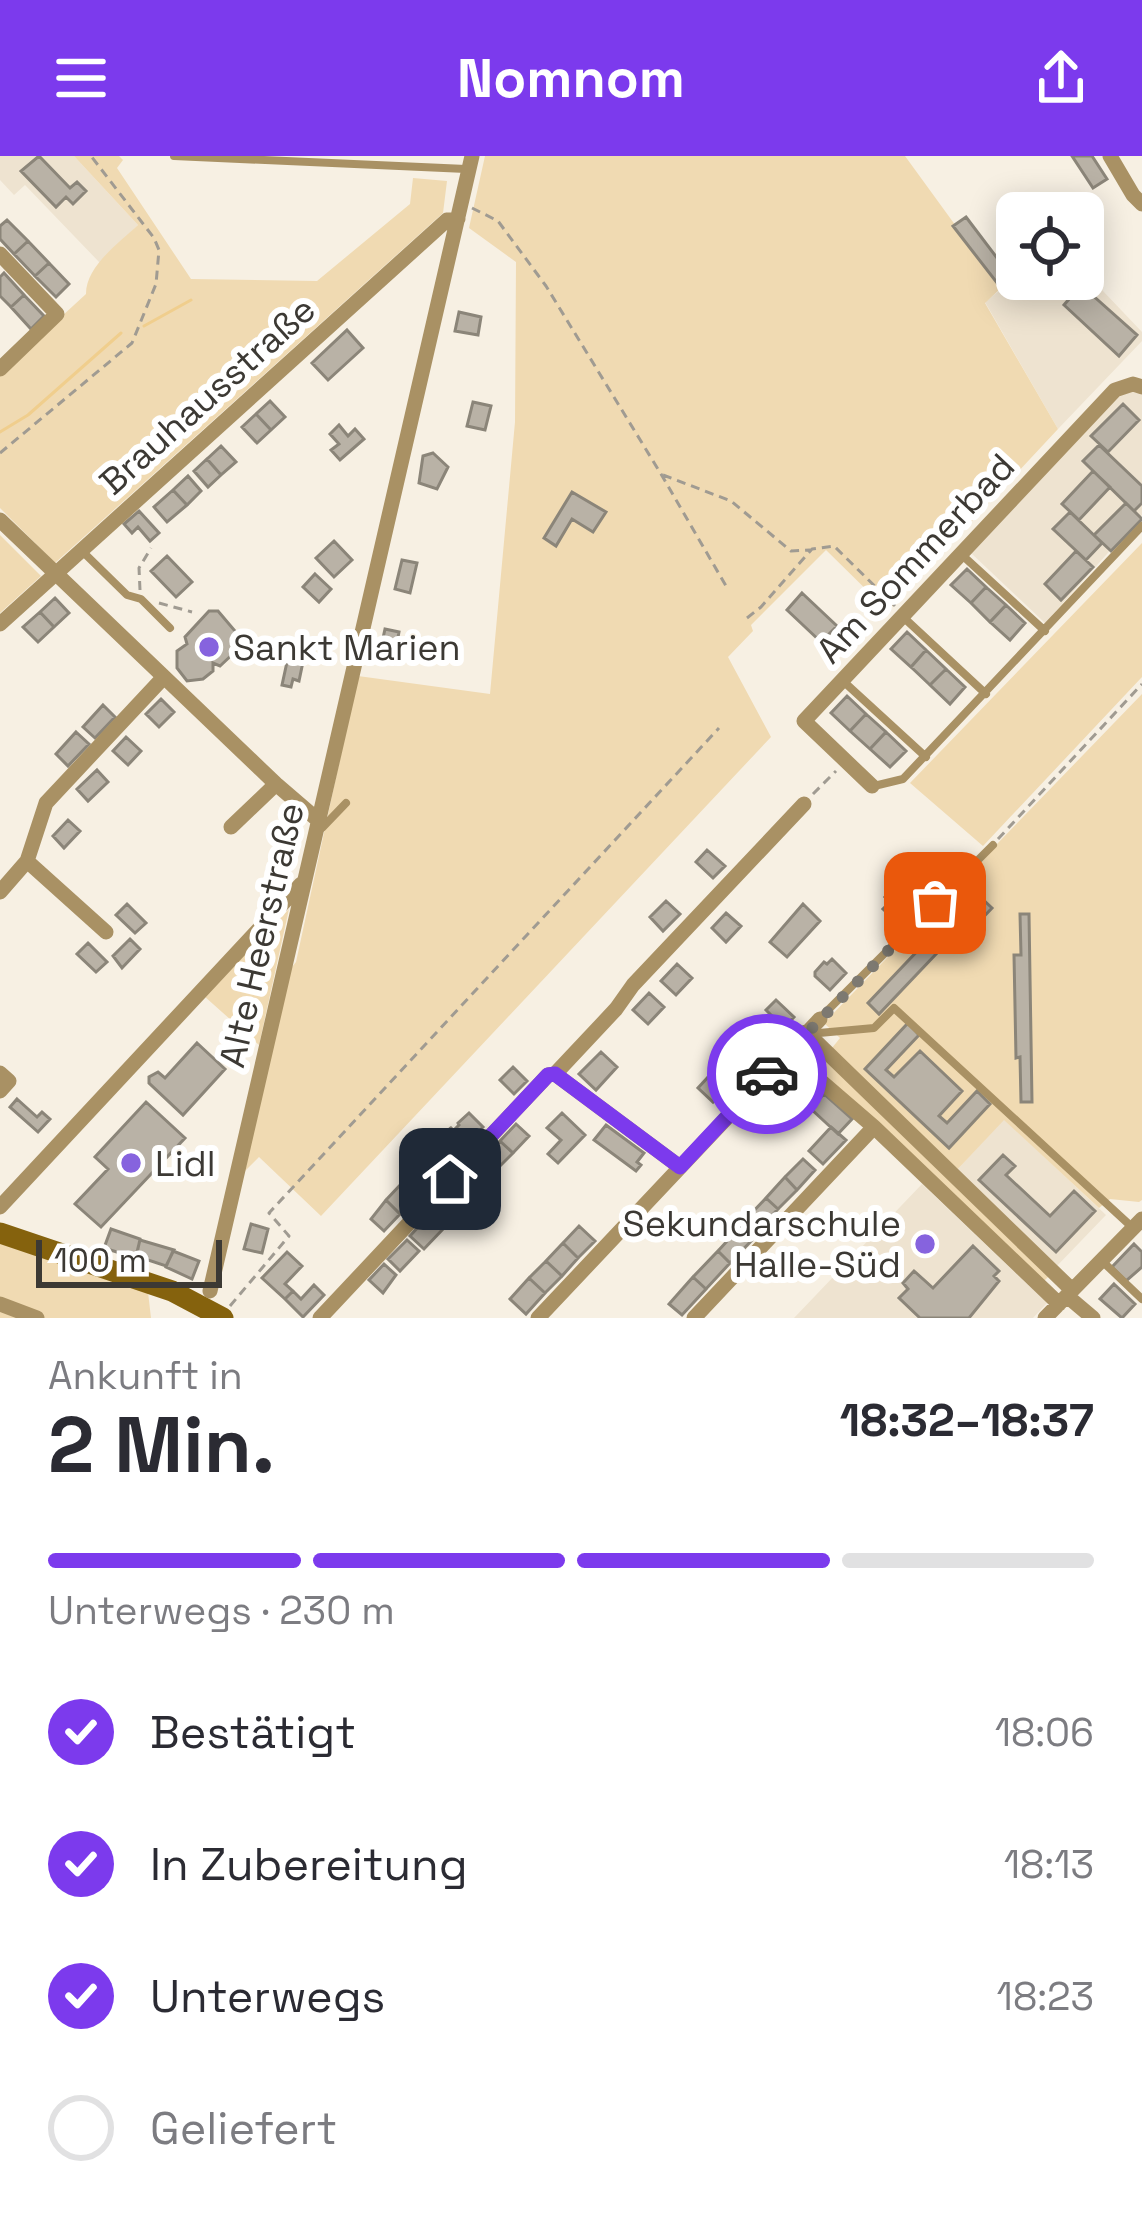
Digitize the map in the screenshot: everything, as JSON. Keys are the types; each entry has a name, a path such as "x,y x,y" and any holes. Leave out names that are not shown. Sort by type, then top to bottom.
{"street":[{"path":"1110,156 1142,204"},
{"name":"Alte Heerstraße","path":"210,1291 304,880 376,600 471,162"},
{"name":"Brauhausstraße","path":"0,624 460,211"},
{"path":"0,254 57,314 0,369"},
{"name":"Am Sommerbad","path":"872,786 804,721 1115,389 1133,384 1142,387"},
{"path":"0,520 317,828"},
{"path":"0,892 27,861 46,803 164,678"},
{"path":"231,827 276,784"},
{"path":"320,1318 548,1075 555,1074 804,804"},
{"path":"27,861 106,932"},
{"path":"0,1207 304,880"},
{"path":"538,1318 812,1026 1066,1297"},
{"path":"788,1052 1093,1318"},
{"path":"0,1073 9,1081 0,1091"},
{"path":"555,1074 680,1167"},
{"path":"694,1318 874,1127"},
{"path":"1046,1318 1138,1224"},
{"path":"0,1233 172,1291 222,1317"},
{"path":"0,1304 37,1318"}],"lane":[{"path":"174,156 471,162"},
{"path":"872,786 903,779 926,757 1142,526"},
{"path":"81,550 170,628"},
{"path":"962,554 1045,631"},
{"path":"901,615 986,694"},
{"path":"842,680 926,757"},
{"path":"317,828 346,803"},
{"path":"993,845 812,1026 819,1033 874,1028 894,1009 1138,1224"},
{"path":"1101,1260 1142,1299"}],"path":[{"path":"0,453 132,343 155,284 158,247 154,238 92,156"},
{"path":"112,182 122,176"},
{"path":"460,211 498,221 546,286 727,586"},
{"path":"158,247 166,242"},
{"path":"662,474 731,501 790,551 834,546 901,615"},
{"path":"151,548 138,574 141,599 192,612"},
{"path":"747,618 812,549"},
{"path":"993,845 1142,684"},
{"path":"222,1317 289,1235 268,1213 718,728"},
{"path":"804,804 845,761"}],"shaded area":[{"path":"0,156 74,156 138,225 100,263 25,185 14,195 0,180"},
{"path":"74,156 119,156 123,160 117,168 191,279 317,281 410,204 413,178 447,181 443,213 55,563 0,508 0,373 86,294 97,265 138,225"},
{"path":"485,156 905,156 996,281 996,293 985,303 1058,429 888,611 826,550 751,625 753,631 728,657 771,737 321,1216 259,1157 245,1171 358,676 490,694 515,422 516,262 469,228"},
{"path":"1104,292 1142,332 1142,341 1058,429 985,302 996,293 996,300 1104,300"},
{"path":"1131,388 1142,391 1142,515 1045,623 971,553 1117,395"},
{"path":"0,535 41,576 0,613"},
{"path":"1142,543 1142,677 983,846 910,783"},
{"path":"1142,694 1142,1200 1110,1199 1099,1208 1004,1120 955,1172 832,1048 840,1038 824,1023"},
{"path":"289,909 259,1045 204,996"},
{"path":"815,1042 1051,1274 1041,1284 799,1058"},
{"path":"1004,1119 1106,1215 1055,1268 955,1172"},
{"name":"Sekundarschule Halle-Süd","path":"922,1184 1047,1303 1033,1318 794,1318"},
{"path":"0,1242 148,1292 151,1318 0,1318"}],"building":[{"path":"39,156 70,188 77,182 86,191 73,204 66,197 56,207 21,171"},
{"path":"1072,156 1092,156 1107,179 1093,188"},
{"path":"966,217 996,257 996,282 953,226"},
{"path":"7,220 28,241 14,254 0,239 0,226"},
{"path":"28,241 49,263 35,276 14,254"},
{"path":"49,263 69,284 56,297 35,276"},
{"path":"4,273 24,295 11,307 0,296"},
{"path":"24,295 44,316 31,329 11,307"},
{"path":"1068,300 1098,300 1137,335 1119,356 1064,305"},
{"path":"459,312 481,317 478,335 455,331"},
{"path":"347,330 363,348 328,380 312,363"},
{"path":"270,401 285,417 271,430 256,414"},
{"path":"473,402 491,406 485,430 467,426"},
{"path":"1123,404 1139,420 1108,452 1091,436"},
{"path":"256,414 271,430 257,443 242,427"},
{"path":"339,425 348,436 355,429 364,439 340,460 331,450 339,444 330,434"},
{"path":"1099,445 1142,486 1142,503 1134,511 1083,461"},
{"path":"221,446 236,462 221,475 207,459"},
{"path":"433,453 448,467 437,489 419,483 423,456"},
{"path":"207,459 221,475 208,487 194,471"},
{"path":"1093,471 1110,487 1079,520 1062,504"},
{"path":"188,476 201,491 187,505 173,490"},
{"path":"173,490 187,505 167,522 154,507"},
{"path":"572,492 606,512 593,532 572,519 556,546 544,538"},
{"path":"1126,503 1142,519 1111,551 1094,535"},
{"path":"139,511 159,533 150,541 138,527 132,533 124,524"},
{"path":"1070,512 1102,543 1086,560 1053,529"},
{"path":"334,541 352,560 334,577 316,558"},
{"path":"1076,551 1093,567 1061,600 1045,584"},
{"path":"167,556 192,582 176,597 151,571"},
{"path":"402,560 417,563 410,593 395,589"},
{"path":"967,569 986,587 971,603 951,585"},
{"path":"315,574 331,589 319,602 303,587"},
{"path":"986,587 1006,605 990,622 971,603"},
{"path":"802,593 837,626 821,642 787,610"},
{"path":"55,598 69,613 54,627 40,612"},
{"path":"1006,605 1025,623 1010,640 990,622"},
{"name":"Sankt Marien","path":"209,611 218,611 235,631 236,651 220,666 213,663 213,671 203,679 187,681 177,668 177,651"},
{"path":"40,612 54,627 38,642 23,627"},
{"path":"385,629 399,632 393,664 378,661"},
{"path":"907,632 926,650 911,667 891,649"},
{"path":"926,650 946,669 930,685 911,667"},
{"path":"297,656 304,657 299,681 293,679 291,687 282,685 287,662 295,664"},
{"path":"946,669 965,687 950,704 930,685"},
{"path":"847,696 866,714 850,731 831,713"},
{"path":"161,699 174,712 159,727 146,714"},
{"path":"103,705 115,717 95,738 83,727"},
{"path":"866,714 886,732 870,749 850,731"},
{"path":"76,732 89,744 68,766 56,754"},
{"path":"886,732 906,751 890,767 870,749"},
{"path":"126,737 141,751 128,765 113,751"},
{"path":"97,770 108,782 88,801 77,789"},
{"path":"68,820 80,831 64,848 53,836"},
{"path":"707,850 725,866 713,878 696,862"},
{"path":"927,855 940,867 922,885 910,873"},
{"path":"894,888 911,904 896,921 883,909 890,902 885,897"},
{"path":"975,892 992,908 950,952 933,936"},
{"path":"666,901 680,914 663,931 650,917"},
{"path":"127,904 146,923 135,933 116,915"},
{"path":"803,904 820,921 787,957 770,942"},
{"path":"726,913 741,926 726,942 712,928"},
{"path":"1020,914 1029,914 1032,1102 1021,1102 1020,1057 1016,1058 1014,955 1021,955"},
{"path":"130,939 140,949 122,968 113,956"},
{"path":"926,942 937,953 879,1014 868,1003"},
{"path":"88,943 107,962 96,972 77,954"},
{"path":"832,959 846,973 830,990 815,972"},
{"path":"677,964 692,978 676,995 661,981"},
{"path":"649,993 664,1007 648,1024 633,1010"},
{"path":"776,1000 794,1017 779,1033 769,1023 774,1018 766,1010"},
{"path":"908,1023 919,1035 886,1070 894,1077 920,1051 962,1091 939,1116 947,1123 977,1091 990,1104 949,1148 865,1069"},
{"path":"197,1043 225,1069 183,1115 149,1083 149,1077 158,1072 165,1078"},
{"path":"601,1052 617,1067 596,1090 579,1074"},
{"path":"730,1054 745,1068 733,1081 718,1067"},
{"path":"513,1067 527,1081 514,1094 500,1080"},
{"path":"800,1071 824,1094 810,1108 787,1085"},
{"path":"710,1075 725,1089 713,1102 698,1088"},
{"path":"772,1086 786,1099 762,1123 748,1110"},
{"path":"824,1094 852,1119 838,1134 810,1108"},
{"path":"17,1099 37,1117 42,1112 50,1119 38,1132 10,1107"},
{"name":"Lidl","path":"146,1102 185,1138 101,1227 75,1204 108,1169 95,1157"},
{"path":"469,1113 483,1127 467,1143 453,1131"},
{"path":"562,1113 585,1135 558,1163 548,1154 561,1140 547,1128"},
{"path":"516,1124 529,1136 513,1153 500,1141"},
{"path":"606,1125 644,1153 636,1171 594,1140"},
{"path":"450,1127 467,1143 453,1158 439,1145 452,1132"},
{"path":"831,1127 846,1140 823,1164 809,1151"},
{"path":"500,1141 513,1153 497,1169 484,1157"},
{"path":"1003,1155 1015,1166 1006,1175 1050,1216 1074,1191 1095,1211 1056,1252 979,1180"},
{"path":"430,1158 442,1170 424,1190 411,1178"},
{"path":"803,1159 815,1170 797,1190 785,1177"},
{"path":"785,1177 797,1190 778,1209 766,1198"},
{"path":"401,1184 416,1197 400,1214 386,1200"},
{"path":"448,1195 462,1209 445,1223 433,1211"},
{"path":"766,1198 778,1209 759,1229 747,1218"},
{"path":"386,1200 400,1214 384,1231 371,1219"},
{"path":"429,1215 443,1229 424,1249 410,1236"},
{"path":"251,1224 268,1229 262,1253 244,1249"},
{"path":"579,1226 595,1241 578,1258 563,1243"},
{"path":"741,1226 754,1238 730,1263 718,1251"},
{"path":"111,1229 140,1239 136,1258 104,1248"},
{"path":"140,1240 174,1250 166,1266 136,1256"},
{"path":"407,1240 419,1251 400,1271 388,1259"},
{"path":"563,1243 578,1258 562,1276 546,1261"},
{"path":"1134,1244 1142,1252 1142,1267 1126,1281 1112,1267"},
{"path":"973,1246 999,1271 994,1276 999,1281 969,1318 920,1318 899,1298 908,1289 903,1283 914,1271 933,1288"},
{"path":"173,1251 199,1261 192,1279 166,1267"},
{"path":"718,1251 730,1263 706,1289 693,1277"},
{"path":"287,1252 302,1266 285,1284 293,1291 285,1299 262,1278"},
{"path":"546,1261 562,1276 545,1293 529,1278"},
{"path":"384,1264 396,1275 383,1293 369,1280"},
{"path":"693,1277 706,1289 682,1315 669,1304"},
{"path":"529,1278 545,1293 526,1314 510,1299"},
{"path":"1114,1284 1135,1304 1122,1318 1100,1299"},
{"path":"314,1285 324,1295 303,1317 285,1299 293,1291 301,1299"}],"waterway":[{"path":"144,326 191,300"},
{"path":"0,432 28,415 121,333"}],"way so far":[{"path":"767,1074 935,903"}],"place":[{"name":"Sankt Marien","path":"209,647"},
{"name":"Lidl","path":"131,1163"},
{"name":"Sekundarschule Halle-Süd","path":"925,1244"}],"route":[{"path":"450,1179 548,1075 555,1074 680,1167 767,1074"}]}
